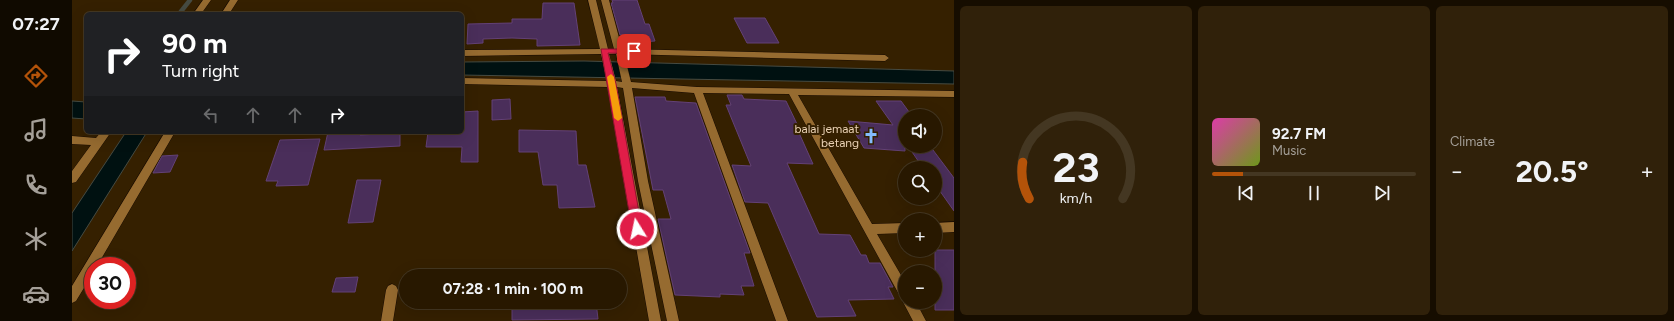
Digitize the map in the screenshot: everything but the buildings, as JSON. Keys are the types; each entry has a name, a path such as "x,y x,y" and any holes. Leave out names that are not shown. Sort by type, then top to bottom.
{"street":[{"path":"198,12 207,0"},
{"path":"226,12 234,0"},
{"path":"234,12 238,0"},
{"path":"592,0 611,79 655,321"},
{"path":"605,0 625,73 643,181 673,321"},
{"path":"464,53 885,58"},
{"path":"464,81 611,79 627,86 697,90 954,94"},
{"path":"697,90 782,321"},
{"path":"792,92 898,281"},
{"path":"72,179 104,134"},
{"path":"72,297 169,134"},
{"path":"72,140 98,142"},
{"path":"942,228 954,227"},
{"path":"869,229 898,228"},
{"path":"387,321 392,290"},
{"path":"913,309 920,321"}],"shaded area":[{"path":"584,61 954,71 954,84 464,75 464,62"},
{"path":"72,101 84,102 84,119 72,118"},
{"path":"125,134 146,134 72,251 72,213"}],"waterway":[{"path":"181,12 190,0"}],"slow traffic":[{"path":"611,77 618,118"}],"place":[{"name":"balai jemaat betang","path":"871,136"}],"route":[{"path":"634,51 603,51 610,73 637,229"}]}
